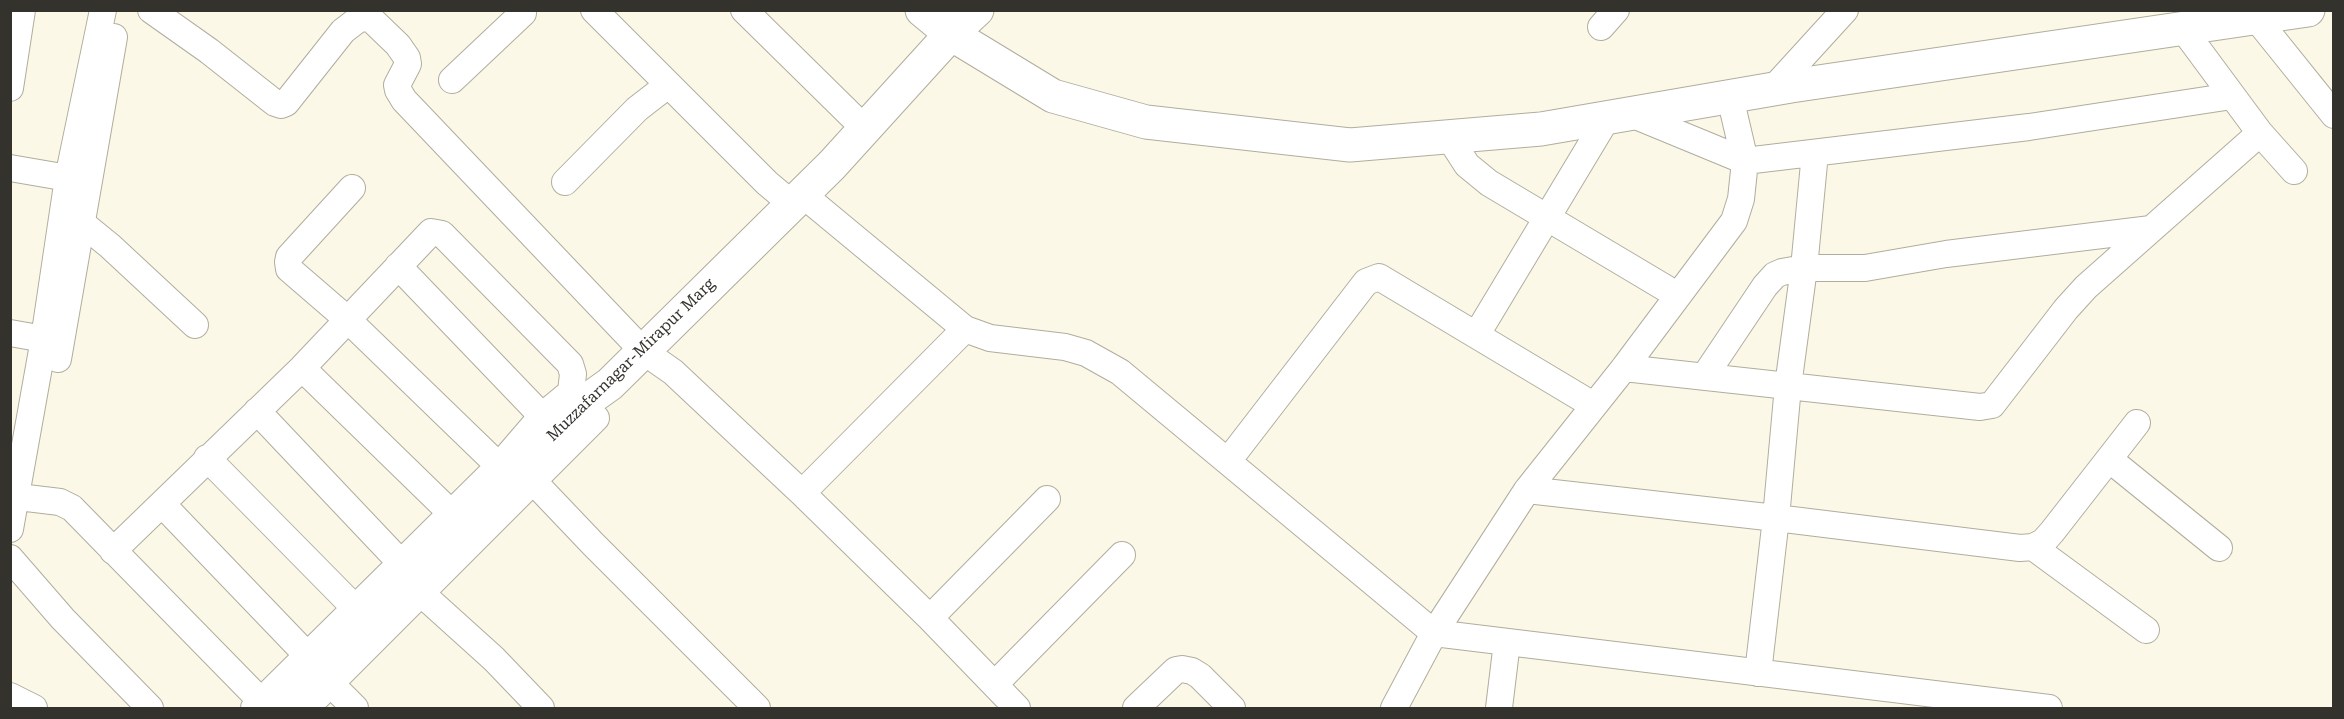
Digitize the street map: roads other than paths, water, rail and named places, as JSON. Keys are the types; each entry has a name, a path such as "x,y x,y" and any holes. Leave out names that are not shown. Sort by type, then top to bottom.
{"main road":[{"path":"922,10 951,34 1053,96 1146,122 1350,145 1541,129 1772,90 2308,10"},
{"name":"Muzzafarnagar-Mirapur Marg","path":"266,706 577,398 610,384 797,199 865,129 951,34 977,10"}],"street":[{"path":"10,88 22,10"},
{"path":"151,10 209,51 275,103 281,105 286,103 343,31 360,18 370,19 404,51 407,58 408,64 397,85 404,100 643,351 673,372 802,494 930,618 1017,708"},
{"path":"594,10 767,183 797,199 965,329 990,338 1065,347 1092,356 1120,372 1434,633 2049,708"},
{"path":"744,10 865,129"},
{"path":"1772,90 1845,10"},
{"path":"20,497 68,178 107,11"},
{"path":"10,529 20,497 83,224 107,11"},
{"path":"452,80 523,11"},
{"path":"2256,18 2334,115"},
{"path":"2183,29 2260,133 2294,171"},
{"path":"565,182 637,110 668,86"},
{"path":"1477,334 1547,218 1619,116 1745,161 2029,127 2232,96"},
{"path":"1394,708 1434,633 1527,490 1624,368 1677,295 1723,239 1734,221 1741,199 1745,161 1730,97"},
{"path":"1624,368 1980,407 1992,405 2066,309 2112,262 2260,133"},
{"path":"1449,137 1467,165 1477,174 1677,295"},
{"path":"1758,673 1815,153"},
{"path":"10,168 68,178"},
{"path":"352,188 289,257 291,272 347,319 499,466"},
{"path":"83,224 195,325"},
{"path":"1704,377 1770,280 1782,272 1804,268 1865,268 1946,254 2151,229"},
{"path":"113,551 302,368 431,232 442,234 570,364 577,398 596,418 306,708"},
{"path":"398,266 542,416"},
{"path":"1228,460 1366,282 1380,277 1593,405"},
{"path":"802,494 965,329"},
{"path":"10,333 44,339"},
{"path":"302,368 451,513"},
{"path":"20,497 67,504 79,513 113,551 266,706 308,656 499,466 542,416 577,398"},
{"path":"257,411 401,563"},
{"path":"1527,490 2020,548 2033,547 2043,542 2052,532 2137,423"},
{"path":"207,458 356,608"},
{"path":"2109,459 2219,548"},
{"path":"533,481 757,708"},
{"path":"930,618 1047,498"},
{"path":"162,504 308,656"},
{"path":"2033,547 2145,630"},
{"path":"995,684 1122,555"},
{"path":"10,558 63,619 150,708"},
{"path":"422,594 494,660 541,708"},
{"path":"1498,708 1507,642"},
{"path":"1136,708 1176,670 1182,669 1200,676 1232,708"},
{"path":"331,684 355,708"},
{"path":"10,696 34,708"}]}
